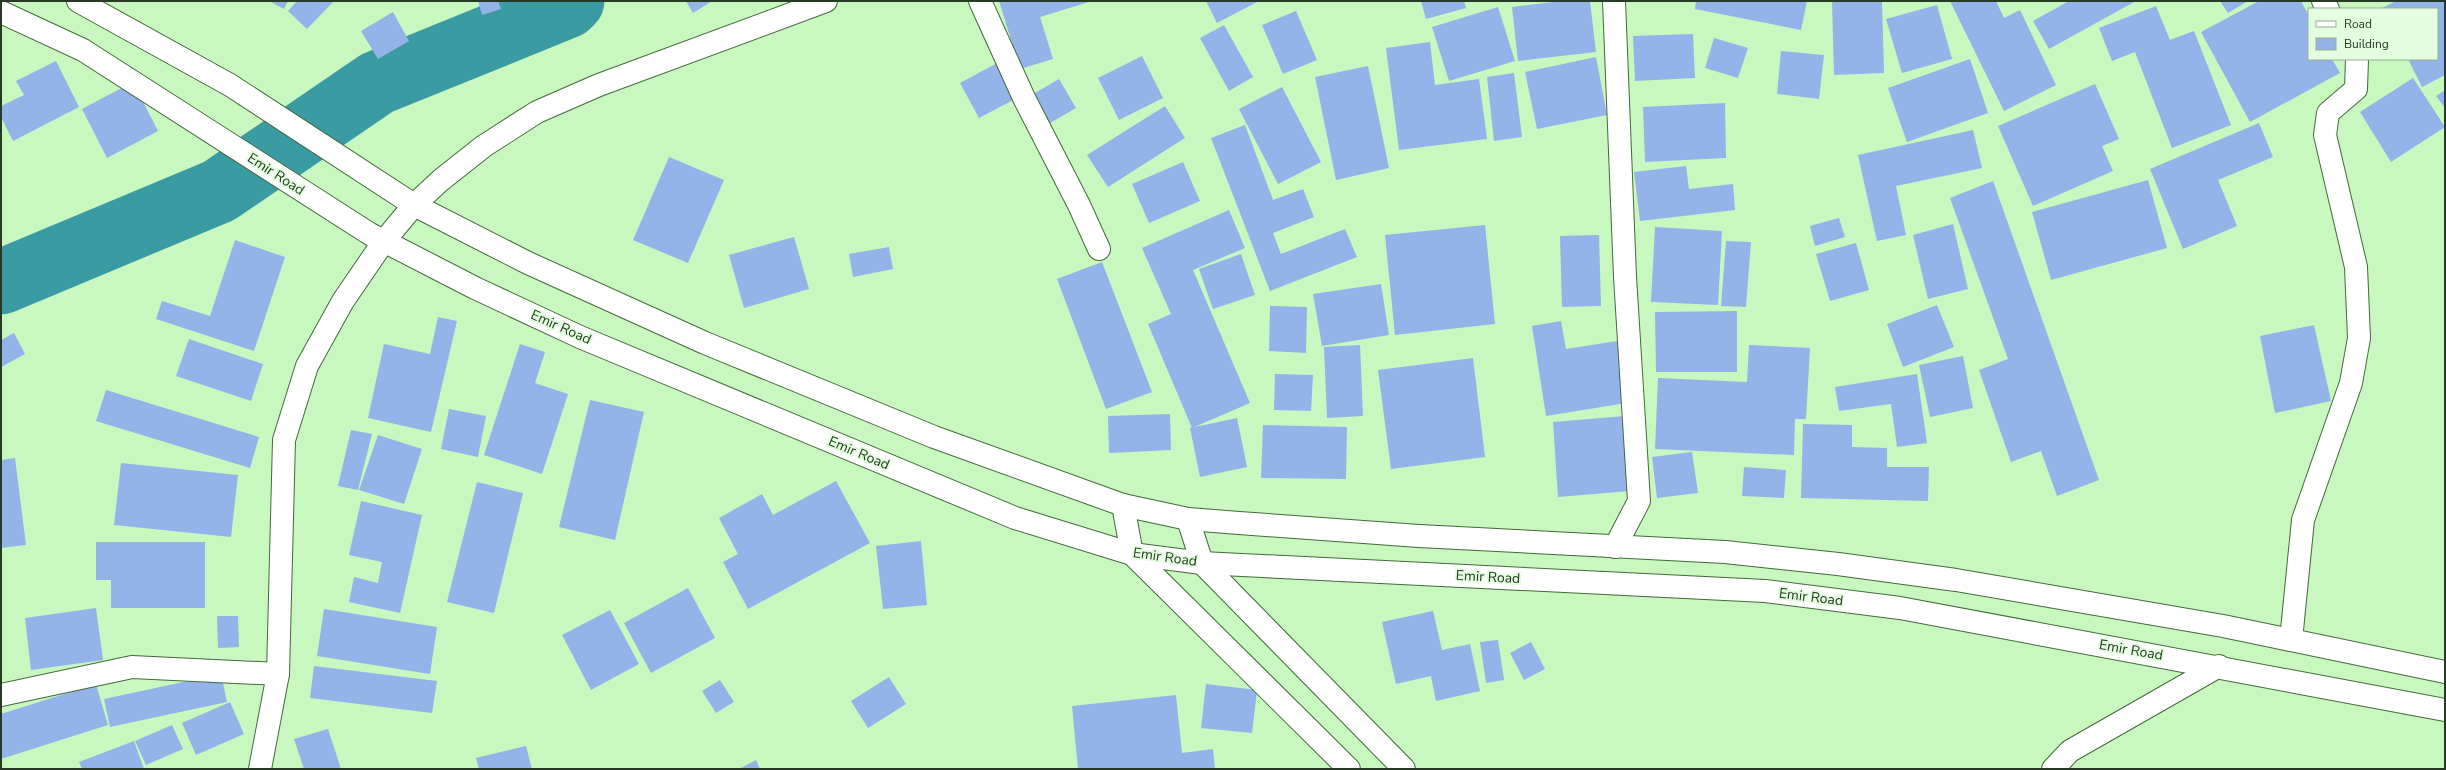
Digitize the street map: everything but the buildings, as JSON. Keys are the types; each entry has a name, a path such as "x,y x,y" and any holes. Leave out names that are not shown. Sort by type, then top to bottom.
{"main road":[{"path":"78,1 230,85 311,140 414,205 528,263 712,346 934,437 1123,505 1188,519 1411,536 1725,552 1956,580 2290,640 2445,672"},
{"path":"260,769 278,674 284,440 307,366 343,301 384,241 414,205 442,180 484,146 537,112 598,85 826,1"},
{"path":"980,1 1024,98 1079,205 1099,249"},
{"path":"1614,1 1625,270 1639,501 1616,547"},
{"name":"Emir Road","path":"1,12 83,50 283,179 384,241 475,288 594,343 1015,518 1132,554 1202,563 1765,591 1900,608 2219,666 2445,710"},
{"path":"2290,640 2303,520 2351,383 2359,338 2356,267 2325,135 2328,113 2356,89 2357,60"},
{"path":"1123,505 1132,554 1349,769"},
{"path":"1188,519 1202,563 1404,769"},
{"path":"2053,769 2070,751 2219,666"},
{"path":"1,695 132,667 278,674"}],"waterway":[{"path":"1,282 219,191 377,83 567,6 572,1"}]}
